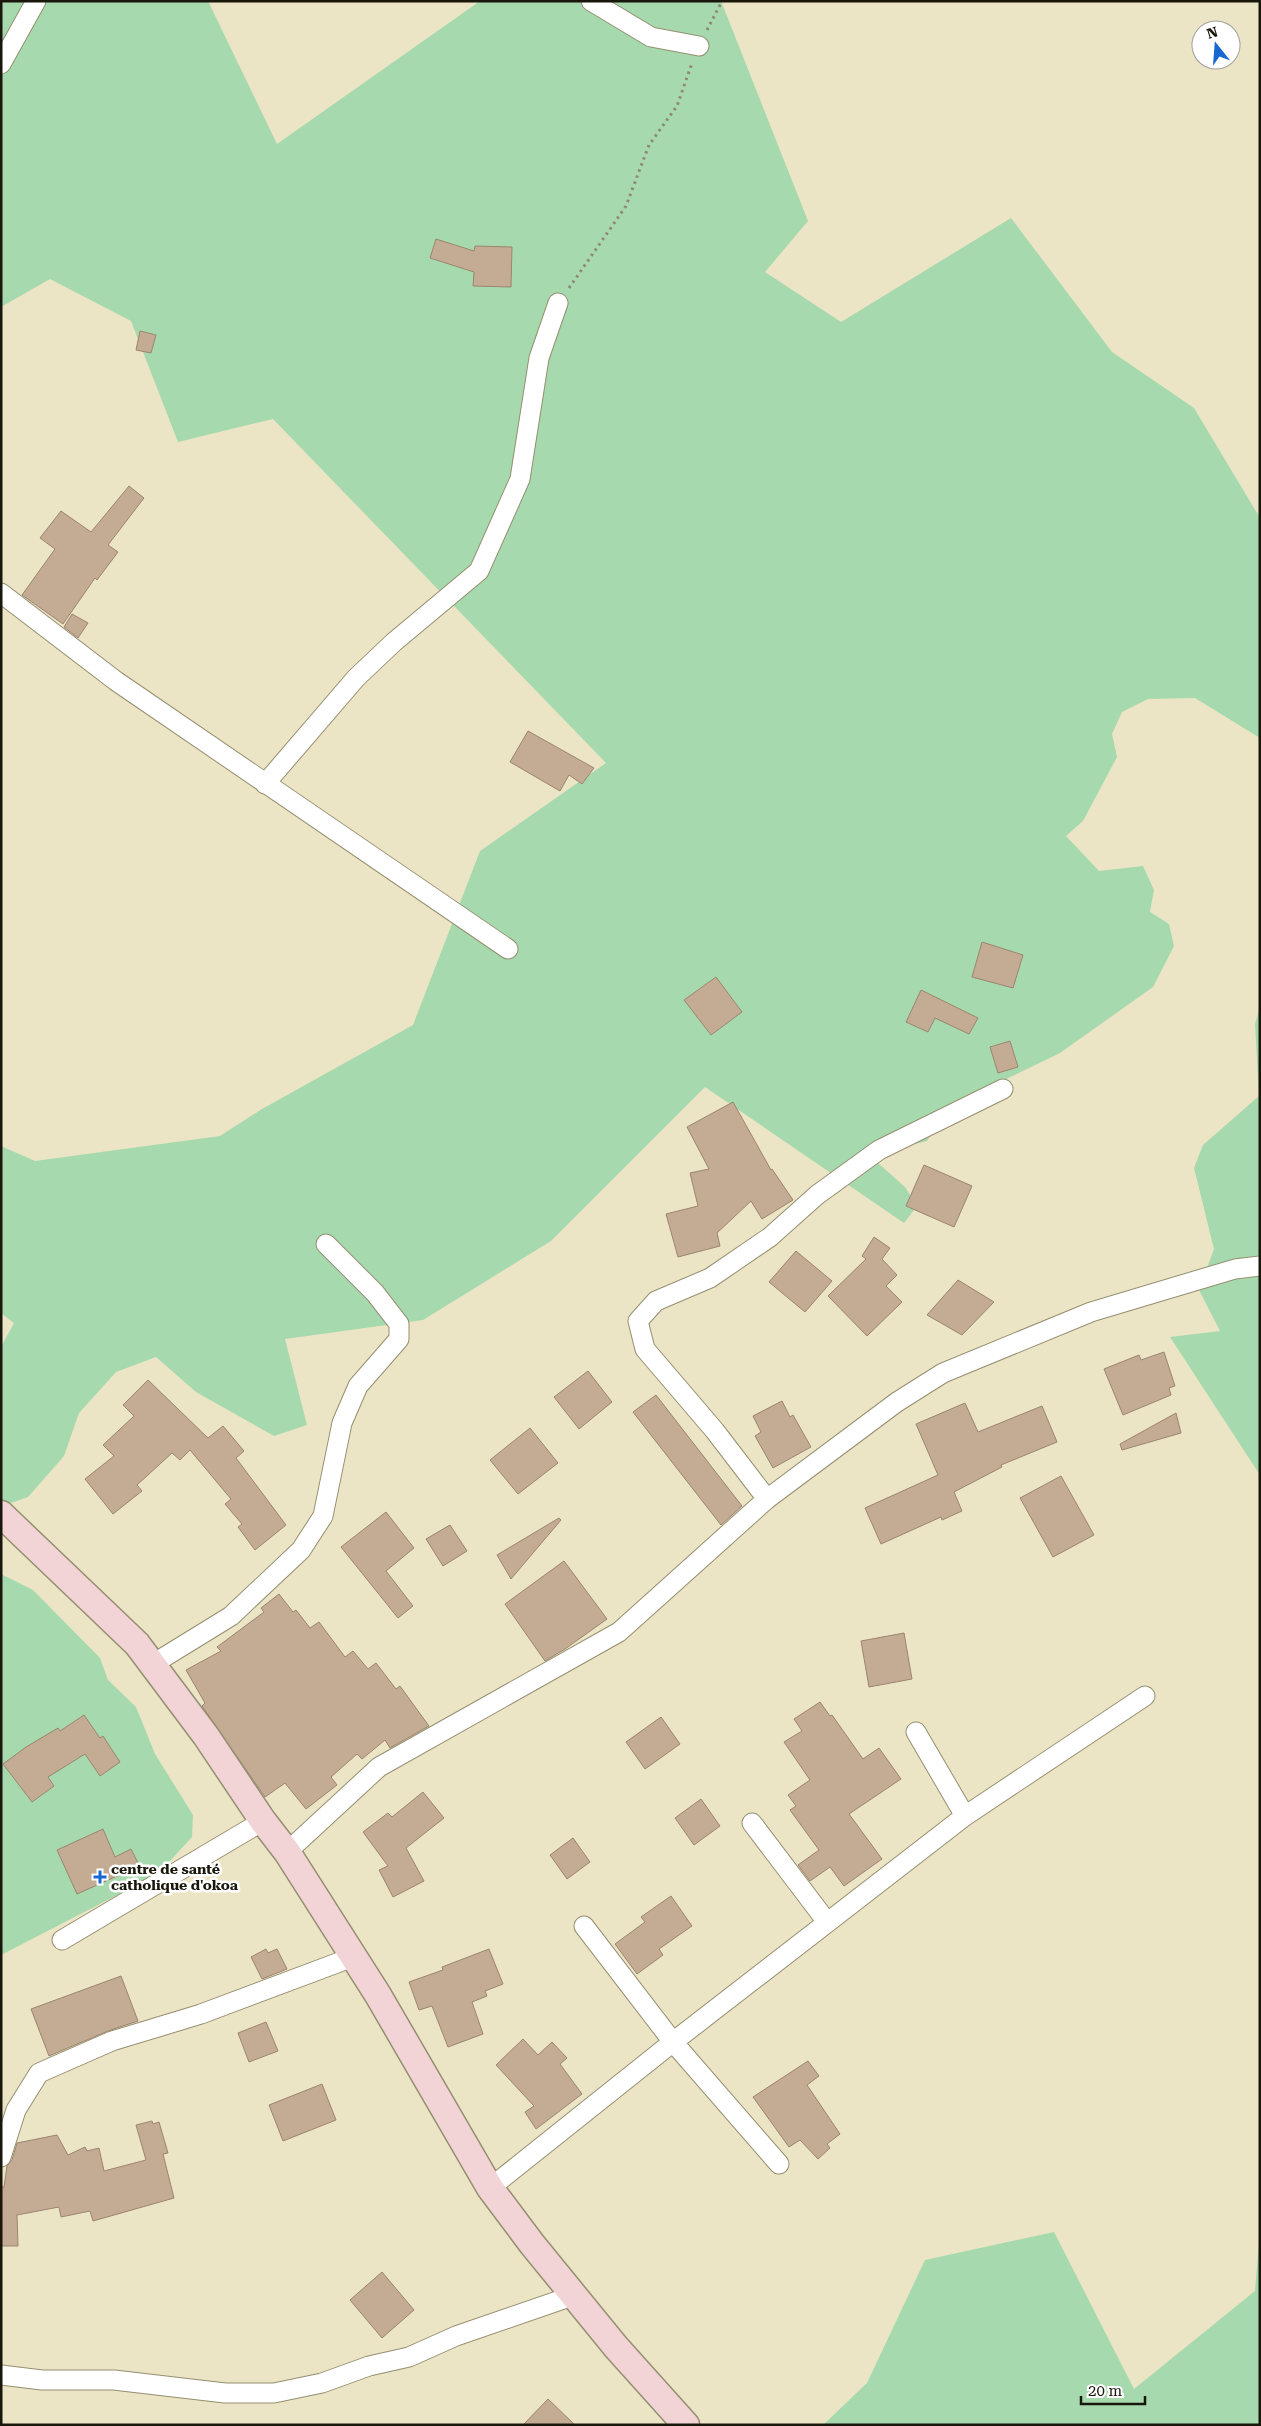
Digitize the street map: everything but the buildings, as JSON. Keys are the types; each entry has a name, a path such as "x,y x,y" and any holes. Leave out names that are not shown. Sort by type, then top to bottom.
{"main road":[{"path":"1,1514 138,1644 206,1736 263,1821 287,1852 378,1995 490,2188 532,2244 616,2347 686,2425"}],"street":[{"path":"1,64 36,1"},
{"path":"591,1 651,37 699,46"},
{"path":"265,784 356,678 394,642 479,571 520,478 539,358 558,303"},
{"path":"1,593 116,681 508,949"},
{"path":"768,1500 715,1432 645,1349 638,1321 656,1301 710,1278 770,1236 817,1195 880,1150 1003,1089"},
{"path":"152,1664 231,1616 301,1550 323,1516 342,1424 358,1386 399,1338 399,1324 375,1293 326,1244"},
{"path":"287,1852 378,1767 620,1632 768,1500 897,1402 943,1373 1091,1312 1235,1269 1260,1266"},
{"path":"490,2188 673,2042 965,1816 1145,1696"},
{"path":"916,1732 965,1816"},
{"path":"62,1940 263,1821"},
{"path":"752,1823 827,1922"},
{"path":"584,1926 673,2042 780,2164"},
{"path":"1,2157 16,2110 39,2073 112,2041 202,2014 353,1957"},
{"path":"1,2375 42,2380 114,2380 225,2393 274,2393 322,2383 369,2366 410,2357 456,2336 575,2295"}],"path":[{"path":"558,303 626,206 649,145 677,106 699,46 722,1"}],"green space":[{"path":"1,1 208,1 277,144 480,1 721,1 808,221 765,272 841,322 1011,218 1112,352 1194,408 1260,518 1260,738 1195,698 1148,699 1122,712 1112,734 1117,757 1083,821 1066,836 1099,871 1143,866 1154,890 1150,912 1169,924 1174,946 1153,987 1060,1053 948,1107 927,1141 869,1155 905,1187 917,1206 904,1223 705,1087 551,1241 423,1320 285,1339 307,1425 274,1436 196,1392 156,1357 116,1372 79,1413 64,1456 28,1497 8,1504 1,1501 1,1347 14,1323 1,1313 1,1146 35,1161 220,1136 262,1109 413,1025 480,851 606,763 273,419 178,442 131,321 50,279 1,307"},
{"path":"1260,1007 1260,1475 1170,1337 1220,1331 1199,1290 1214,1249 1194,1168 1203,1145 1259,1096 1255,1024"},
{"path":"1,1574 33,1590 100,1658 108,1680 136,1707 155,1754 193,1815 192,1837 158,1874 1,1955"},
{"path":"1260,2231 1260,2425 823,2425 867,2383 925,2260 1054,2232 1134,2389 1255,2291"}],"place":[{"name":"centre de santé catholique d'okoa","path":"100,1877"}]}
